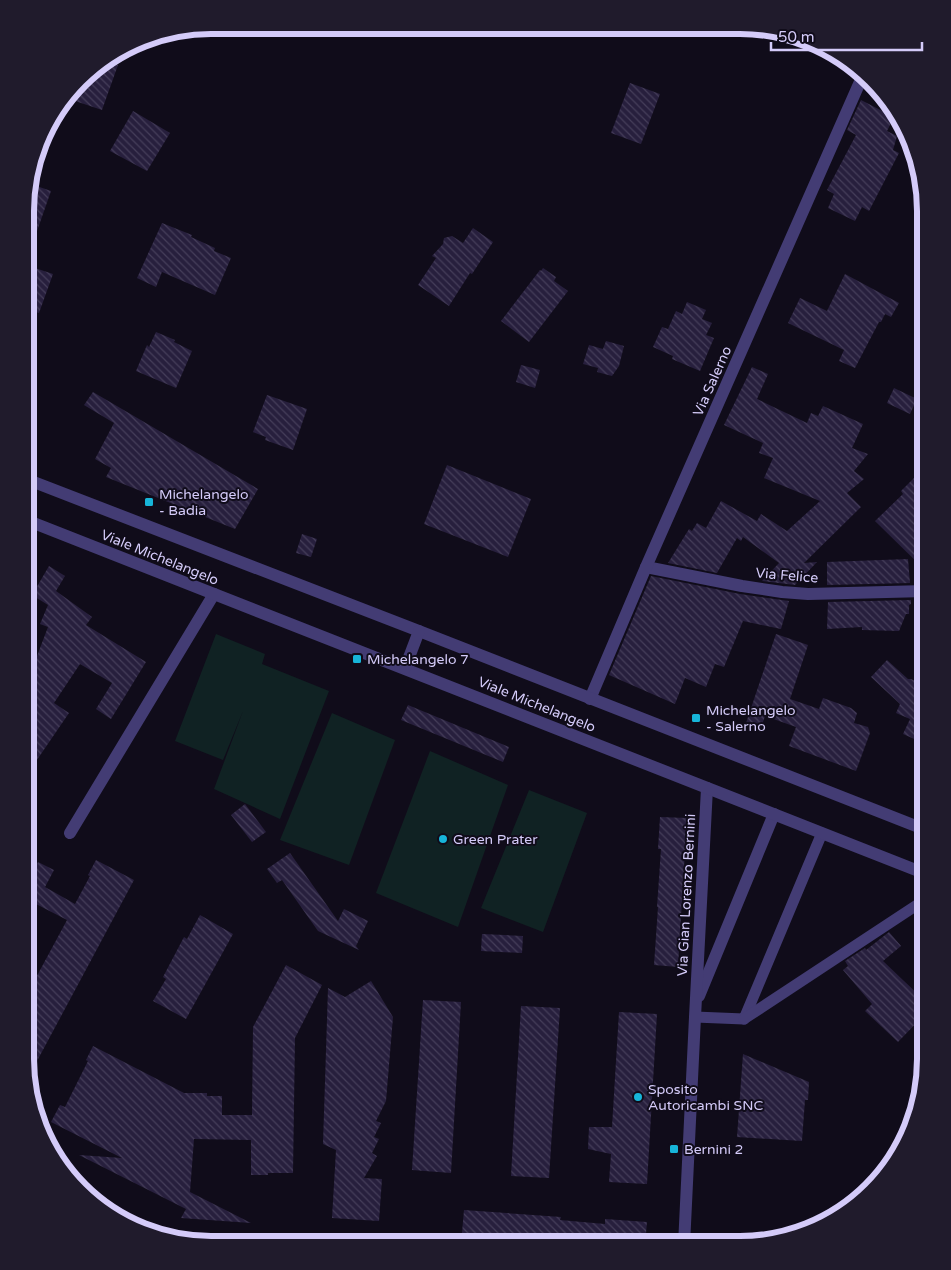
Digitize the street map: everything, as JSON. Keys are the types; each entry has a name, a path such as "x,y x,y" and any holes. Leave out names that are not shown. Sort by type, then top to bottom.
{"street":[{"name":"Via Salerno","path":"590,699 646,567 860,81"},
{"name":"Viale Michelangelo","path":"34,481 917,826"},
{"name":"Viale Michelangelo","path":"34,523 917,870"},
{"name":"Via Felice","path":"646,567 782,592 808,594 917,591"},
{"path":"70,833 214,594"},
{"path":"405,668 419,631"},
{"name":"Via Gian Lorenzo Bernini","path":"684,1236 707,788"},
{"name":"Via Gian Lorenzo Bernini","path":"695,1011 774,814"}],"lane":[{"path":"744,1019 822,833"},
{"path":"695,1011 744,1019 917,905"}],"shaded area":[{"path":"216,634 265,654 262,664 329,691 280,819 214,789 243,711 223,760 175,741"},
{"path":"332,713 395,740 349,865 280,840"},
{"name":"Green Prater","path":"430,751 508,785 458,927 376,893"},
{"name":"Green Prater","path":"529,790 587,813 543,932 481,908"}],"building":[{"path":"113,63 118,65 102,110 75,101 78,94 103,70"},
{"path":"630,83 660,94 641,144 611,133"},
{"path":"861,100 889,114 893,120 887,131 897,136 893,150 899,153 869,211 862,207 855,221 828,208 834,194 827,190 856,135 847,130"},
{"path":"133,111 170,133 147,171 110,151"},
{"path":"35,186 51,191 34,240"},
{"path":"162,223 192,235 191,237 215,248 214,251 231,258 215,295 162,272 156,287 137,278"},
{"path":"473,228 493,242 449,306 418,285 436,258 432,256 443,244 444,238 452,236 463,243"},
{"path":"34,268 53,274 39,313 34,311"},
{"path":"543,268 556,277 554,281 568,291 529,342 501,321"},
{"path":"845,274 899,303 891,317 885,314 881,322 879,322 855,368 839,361 844,350 788,323 800,298 827,311"},
{"path":"687,302 706,310 702,319 712,323 706,335 714,338 700,371 672,359 673,356 653,347 662,327 668,329 676,311 682,314"},
{"path":"156,332 175,340 174,342 192,351 176,388 136,371 147,345 149,347"},
{"path":"606,341 624,346 619,366 612,376 597,372 598,368 583,364 589,345 603,349"},
{"path":"521,365 540,370 535,388 516,382"},
{"path":"752,367 768,374 757,399 807,423 811,413 818,416 823,406 863,424 852,448 868,454 854,471 864,479 847,493 861,507 804,563 817,562 795,585 762,581 779,563 743,537 741,541 737,538 717,573 668,563 689,529 692,531 697,523 706,528 721,501 757,521 761,514 787,531 820,501 764,478 773,458 759,453 763,443 724,425"},
{"path":"894,388 917,399 910,414 887,403"},
{"path":"93,392 258,489 235,529 106,477 111,468 95,459 114,423 84,405"},
{"path":"267,395 307,409 293,450 265,440 266,437 253,432"},
{"path":"447,465 531,499 508,557 424,524"},
{"path":"917,475 917,562 875,521 903,494 901,491"},
{"path":"302,534 317,539 311,557 296,553"},
{"path":"908,559 910,583 827,585 827,562"},
{"path":"49,566 65,576 56,591 92,617 86,625 146,662 111,719 96,709 112,683 80,664 54,703 69,713 34,764 34,664 48,627 40,624 48,605 34,596 34,592"},
{"path":"651,576 740,594 789,601 781,629 743,621 724,667 715,664 706,687 685,678 675,704 609,675"},
{"path":"911,600 909,614 906,614 899,631 862,630 862,627 827,629 828,602"},
{"path":"776,634 808,645 790,699 819,709 823,698 851,708 857,713 854,723 868,727 870,733 856,771 789,746 796,727 765,716 760,731 745,726"},
{"path":"887,660 908,679 917,682 917,740 903,734 910,719 896,713 900,704 871,677"},
{"path":"408,705 509,747 503,762 401,720"},
{"path":"245,804 266,832 252,842 231,815"},
{"path":"660,817 687,818 678,967 654,965 661,849 658,849"},
{"path":"290,853 338,921 344,909 368,921 356,946 359,950 318,931 282,880 277,883 267,869"},
{"path":"96,860 134,880 34,1067 34,981 67,920 36,904 34,908 34,862 37,864 38,862 54,870 45,887 75,904"},
{"path":"200,915 233,934 186,1019 153,1001 166,979 163,977 184,937 187,939"},
{"path":"889,932 901,946 883,961 917,993 917,1022 898,1042 865,1011 872,1004 843,970 848,966 845,961 865,948 866,950"},
{"path":"482,934 523,936 522,953 481,951"},
{"path":"286,965 322,985 295,1038 293,1173 251,1175 251,1140 194,1139 190,1192 251,1223 181,1218 186,1209 79,1155 122,1158 51,1122 60,1105 65,1107 88,1061 86,1060 93,1046 184,1093 207,1093 207,1096 222,1096 222,1115 252,1115 253,1027"},
{"path":"371,981 393,1017 386,1101 376,1121 381,1123 374,1137 379,1139 372,1153 377,1156 364,1178 382,1179 379,1221 332,1218 336,1150 323,1144 328,988 345,997"},
{"path":"423,1000 461,1002 451,1173 412,1170"},
{"path":"521,1006 560,1008 549,1178 511,1176"},
{"path":"619,1012 657,1014 647,1184 609,1182 611,1154 588,1149 589,1127 612,1127"},
{"path":"743,1054 809,1082 808,1100 805,1100 802,1141 737,1137"},
{"path":"464,1210 561,1217 560,1220 605,1224 605,1219 647,1222 646,1236 462,1236"}],"place":[{"name":"Michelangelo - Badia","path":"149,502"},
{"name":"Michelangelo 7","path":"357,659"},
{"name":"Michelangelo - Salerno","path":"696,718"},
{"name":"Green Prater","path":"443,839"},
{"name":"Sposito Autoricambi SNC","path":"638,1097"},
{"name":"Bernini 2","path":"674,1149"}]}
